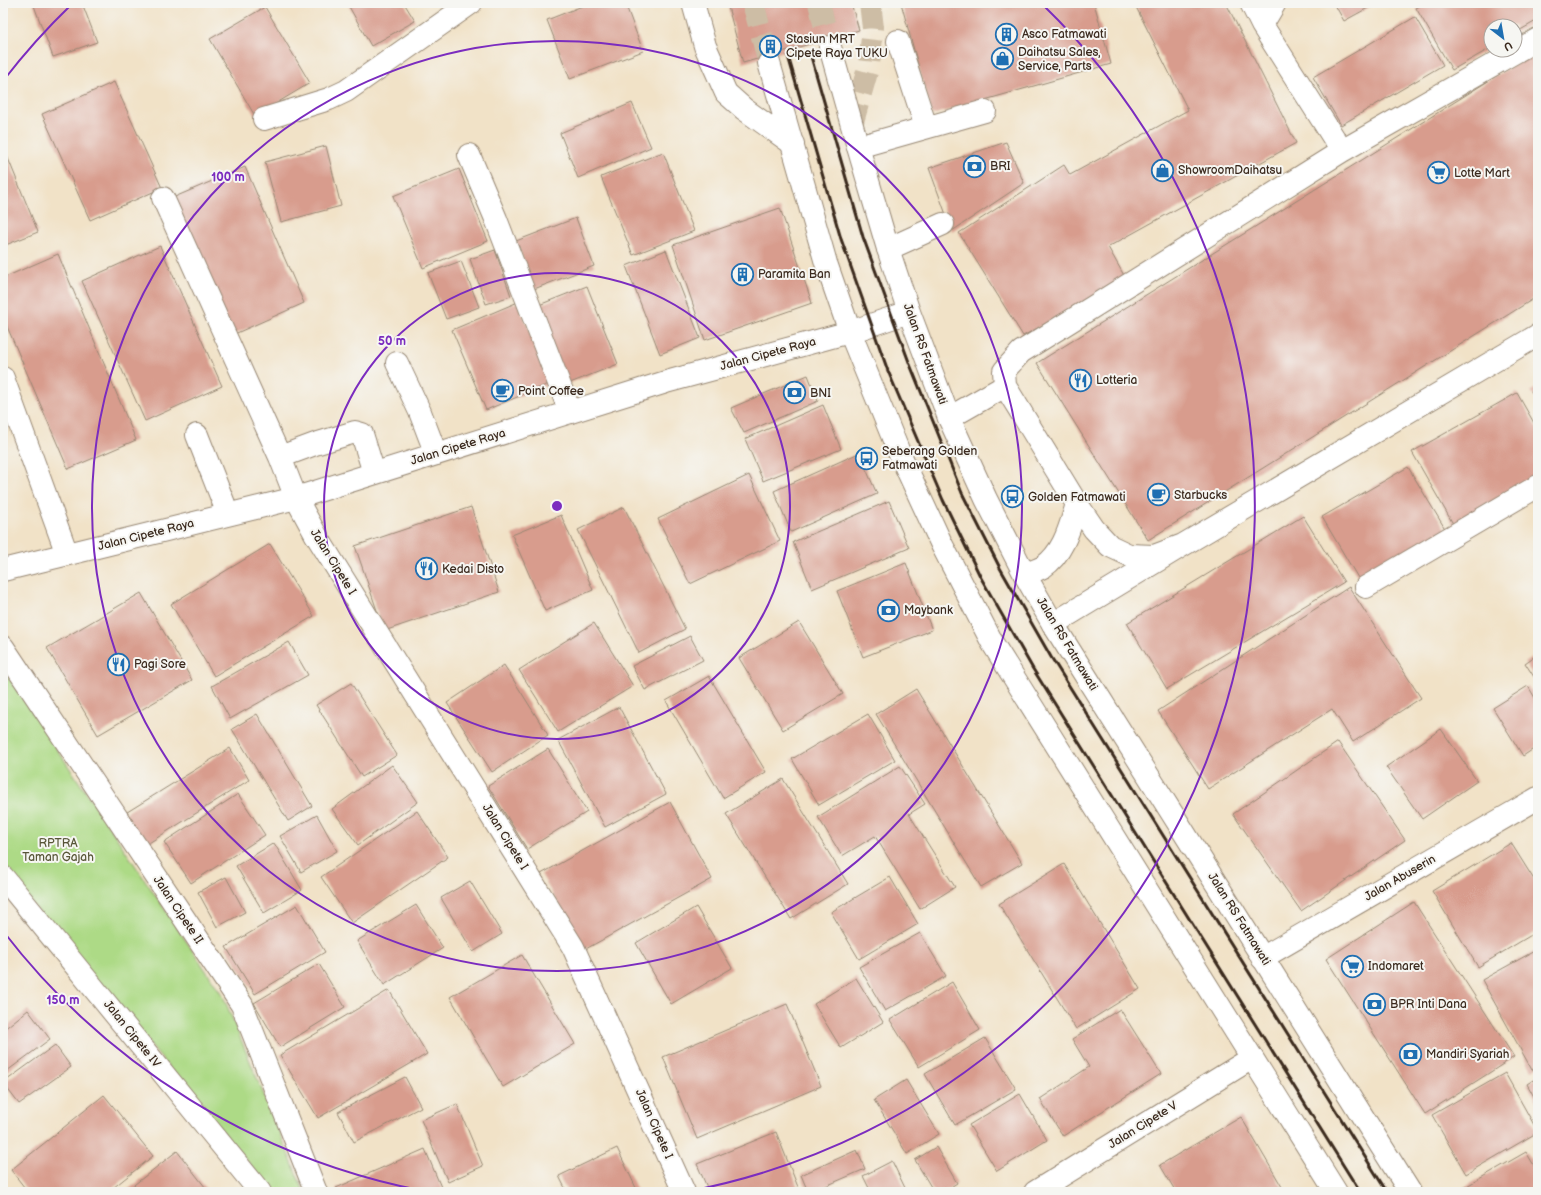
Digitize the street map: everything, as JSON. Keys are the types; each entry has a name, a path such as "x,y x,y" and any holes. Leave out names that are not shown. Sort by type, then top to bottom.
{"main road":[{"path":"264,119 329,99 346,90 471,3"},
{"path":"693,3 705,46 726,93 744,109 793,144"},
{"path":"1251,3 1262,25 1342,151"},
{"path":"1262,25 1275,3"},
{"path":"1184,545 1154,556 1129,555 1110,546 1094,529 1077,504 1005,386 1004,371 1021,352 1342,151 1538,39"},
{"path":"898,41 926,127"},
{"name":"Jalan RS Fatmawati","path":"830,47 888,249 909,312 949,418 986,499 1025,575 1053,624 1410,1192"},
{"path":"769,63 826,263 850,332 898,450 942,545 994,644 1336,1192"},
{"path":"858,147 985,111"},
{"path":"470,155 570,412"},
{"name":"Jalan Cipete I","path":"163,198 280,457 296,498 320,542 573,947 684,1192"},
{"path":"888,249 943,224"},
{"name":"Jalan Cipete Raya","path":"3,570 296,498 666,382 850,332 909,312"},
{"path":"1053,624 1538,335"},
{"path":"397,363 420,412 436,454"},
{"path":"3,378 67,554"},
{"path":"949,418 1005,386"},
{"path":"280,457 315,444 359,432 362,434 374,473"},
{"path":"197,435 228,514"},
{"path":"1366,588 1538,486"},
{"path":"1025,575 1043,566 1065,541 1077,504"},
{"name":"Jalan Cipete II","path":"3,647 242,1005 316,1192"},
{"name":"Jalan Abuserin","path":"1262,958 1538,798"},
{"name":"Jalan Cipete IV","path":"3,877 260,1192"},
{"name":"Jalan Cipete V","path":"1035,1192 1252,1058"}],"green space":[{"name":"RPTRA Taman Gajah","path":"3,669 223,996 304,1192 273,1192 3,869"}],"building":[{"path":"33,3 82,3 97,42 53,57"},
{"path":"347,3 404,3 415,21 371,46"},
{"path":"590,3 625,3 643,51 570,79 547,20"},
{"name":"Stasiun MRT Cipete Raya TUKU","path":"727,3 851,3 859,30 743,63"},
{"name":"Asco Fatmawati","path":"901,3 1094,3 1111,64 932,115"},
{"name":"ShowroomDaihatsu","path":"1134,3 1226,3 1296,143 1108,247 1126,279 1023,336 959,233 1064,165 1070,175 1188,110"},
{"path":"1334,3 1377,3 1344,21"},
{"path":"1425,3 1533,3 1538,11 1538,20 1523,28 1523,18 1483,18 1483,53 1452,70 1416,8"},
{"path":"265,7 310,83 255,116 210,39"},
{"path":"1415,17 1443,65 1341,125 1313,77"},
{"name":"Lotte Mart","path":"1538,50 1538,296 1148,540 1037,363"},
{"path":"114,82 162,188 90,220 42,114"},
{"path":"632,103 651,147 578,178 560,133"},
{"path":"1006,142 1024,183 952,231 929,168"},
{"path":"3,146 38,232 3,246"},
{"path":"326,146 341,206 281,222 265,162"},
{"path":"663,152 694,231 633,255 601,177"},
{"path":"245,167 304,303 230,336 170,199"},
{"path":"459,169 488,241 423,268 393,196"},
{"name":"Paramita Ban","path":"780,208 812,303 705,340 673,245"},
{"path":"576,218 594,266 534,289 516,241"},
{"path":"160,246 222,386 145,421 82,281"},
{"path":"495,250 511,296 486,304 470,259"},
{"path":"666,250 700,338 660,354 626,266"},
{"path":"58,254 136,440 68,469 3,317 3,278"},
{"path":"461,261 479,307 446,319 428,273"},
{"path":"587,286 618,364 565,385 534,307"},
{"path":"518,302 551,383 486,410 452,330"},
{"path":"808,375 818,401 744,433 731,408"},
{"path":"1538,387 1538,401 1531,391"},
{"path":"1517,393 1538,430 1538,483 1456,529 1412,452"},
{"path":"823,405 841,449 763,481 745,439"},
{"path":"859,453 877,494 791,532 774,491"},
{"path":"1408,467 1447,532 1361,583 1322,517"},
{"path":"749,475 780,541 690,584 658,519"},
{"path":"889,501 909,548 812,589 793,542"},
{"name":"Kedai Disto","path":"471,507 499,592 384,631 355,546"},
{"path":"624,507 685,629 639,653 578,530"},
{"path":"561,515 593,590 545,611 512,535"},
{"path":"1303,516 1344,582 1167,689 1127,623"},
{"path":"270,544 314,616 214,676 171,604"},
{"path":"906,563 932,630 863,657 837,591"},
{"path":"1349,587 1421,698 1353,742 1332,709 1208,789 1158,711"},
{"name":"Pagi Sore","path":"141,593 192,680 98,735 47,648"},
{"path":"799,622 843,694 783,730 739,658"},
{"path":"594,623 633,686 558,732 519,670"},
{"path":"690,636 703,660 645,690 632,666"},
{"path":"289,642 308,675 230,719 212,686"},
{"path":"1538,654 1538,683 1525,663"},
{"path":"504,665 548,735 492,772 447,703"},
{"path":"709,676 766,772 723,798 666,701"},
{"path":"351,683 397,755 362,777 316,705"},
{"path":"1528,686 1538,703 1538,746 1523,756 1493,708"},
{"path":"916,689 1022,863 981,887 876,714"},
{"path":"619,707 666,794 605,827 558,740"},
{"path":"257,714 312,806 288,821 232,729"},
{"path":"868,714 895,760 819,805 792,759"},
{"path":"1441,729 1477,781 1422,819 1386,767"},
{"path":"1338,742 1405,840 1301,911 1233,814"},
{"path":"230,748 249,780 144,846 124,814"},
{"path":"548,749 587,812 527,849 488,786"},
{"path":"392,765 418,802 358,845 332,809"},
{"path":"900,766 925,804 909,814 955,887 920,909 875,836 842,856 818,817"},
{"path":"783,779 848,884 791,919 726,814"},
{"path":"238,794 265,835 191,883 164,842"},
{"path":"670,802 712,879 584,950 541,874"},
{"path":"417,811 448,857 352,923 321,877"},
{"path":"317,815 337,851 301,872 280,836"},
{"path":"274,843 302,890 264,913 236,866"},
{"path":"1511,843 1538,886 1538,931 1478,967 1432,891"},
{"path":"1064,864 1140,989 1076,1029 999,904"},
{"path":"226,877 245,912 217,927 198,892"},
{"path":"890,877 918,924 859,959 831,912"},
{"path":"470,881 502,934 473,952 441,898"},
{"path":"1414,902 1514,1057 1425,1114 1326,959"},
{"path":"297,905 325,952 255,994 226,947"},
{"path":"416,905 443,948 384,985 357,941"},
{"path":"696,907 732,968 671,1004 636,943"},
{"path":"920,933 946,976 885,1011 859,967"},
{"path":"1538,949 1538,1067 1532,1070 1482,980"},
{"path":"522,955 575,1044 503,1087 450,997"},
{"path":"319,964 345,1007 280,1047 254,1003"},
{"path":"856,978 883,1022 841,1048 814,1004"},
{"path":"952,982 980,1030 919,1067 890,1020"},
{"path":"389,990 427,1054 318,1118 280,1055"},
{"path":"787,1004 821,1086 697,1139 663,1057"},
{"path":"1120,1009 1161,1074 1063,1136 1040,1099 1089,1067 1072,1039"},
{"path":"28,1010 50,1039 3,1074 3,1030"},
{"path":"985,1038 1016,1089 955,1125 925,1074"},
{"path":"55,1045 71,1067 19,1104 3,1083"},
{"path":"1505,1073 1538,1132 1466,1174 1432,1115"},
{"path":"405,1077 421,1107 354,1142 338,1112"},
{"path":"1538,1077 1538,1104 1527,1084"},
{"path":"906,1080 939,1134 907,1154 874,1100"},
{"path":"1020,1094 1047,1140 997,1171 969,1125"},
{"path":"104,1095 153,1156 108,1192 28,1192 11,1170"},
{"path":"457,1104 483,1166 448,1182 421,1120"},
{"path":"1241,1117 1285,1192 1176,1192 1160,1165"},
{"path":"776,1132 800,1192 709,1192 697,1164"},
{"path":"936,1147 957,1183 943,1192 934,1192 915,1160"},
{"path":"617,1148 638,1192 567,1192 559,1176"},
{"path":"425,1149 443,1192 338,1192 336,1188"},
{"path":"857,1150 865,1169 812,1192 808,1192 801,1175"},
{"path":"177,1151 209,1192 125,1192"},
{"path":"1526,1152 1538,1172 1538,1192 1458,1191"},
{"path":"892,1161 907,1192 871,1192 863,1176"}],"tunnel":[{"path":"753,3 769,63"},
{"path":"819,3 830,47"},
{"path":"852,125 869,65 873,28 870,3"}],"railway":[{"path":"810,53 863,237 909,362 962,493 1000,568 1051,657 1387,1192"},
{"path":"788,56 841,239 888,371 943,500 981,578 1033,669 1360,1192"}],"place":[{"name":"Asco Fatmawati","path":"1006,34"},
{"name":"Stasiun MRT Cipete Raya TUKU","path":"770,46"},
{"name":"Daihatsu Sales, Service, Parts","path":"1003,59"},
{"name":"BRI","path":"974,166"},
{"name":"ShowroomDaihatsu","path":"1163,170"},
{"name":"Lotte Mart","path":"1439,173"},
{"name":"Paramita Ban","path":"743,274"},
{"name":"Lotteria","path":"1081,380"},
{"name":"Point Coffee","path":"503,391"},
{"name":"BNI","path":"795,393"},
{"name":"Seberang Golden Fatmawati","path":"867,458"},
{"name":"Starbucks","path":"1158,495"},
{"name":"Golden Fatmawati","path":"1013,497"},
{"name":"Kedai Disto","path":"427,569"},
{"name":"Maybank","path":"889,610"},
{"name":"Pagi Sore","path":"119,664"},
{"name":"Indomaret","path":"1353,966"},
{"name":"BPR Inti Dana","path":"1375,1004"},
{"name":"Mandiri Syariah","path":"1411,1054"}]}
